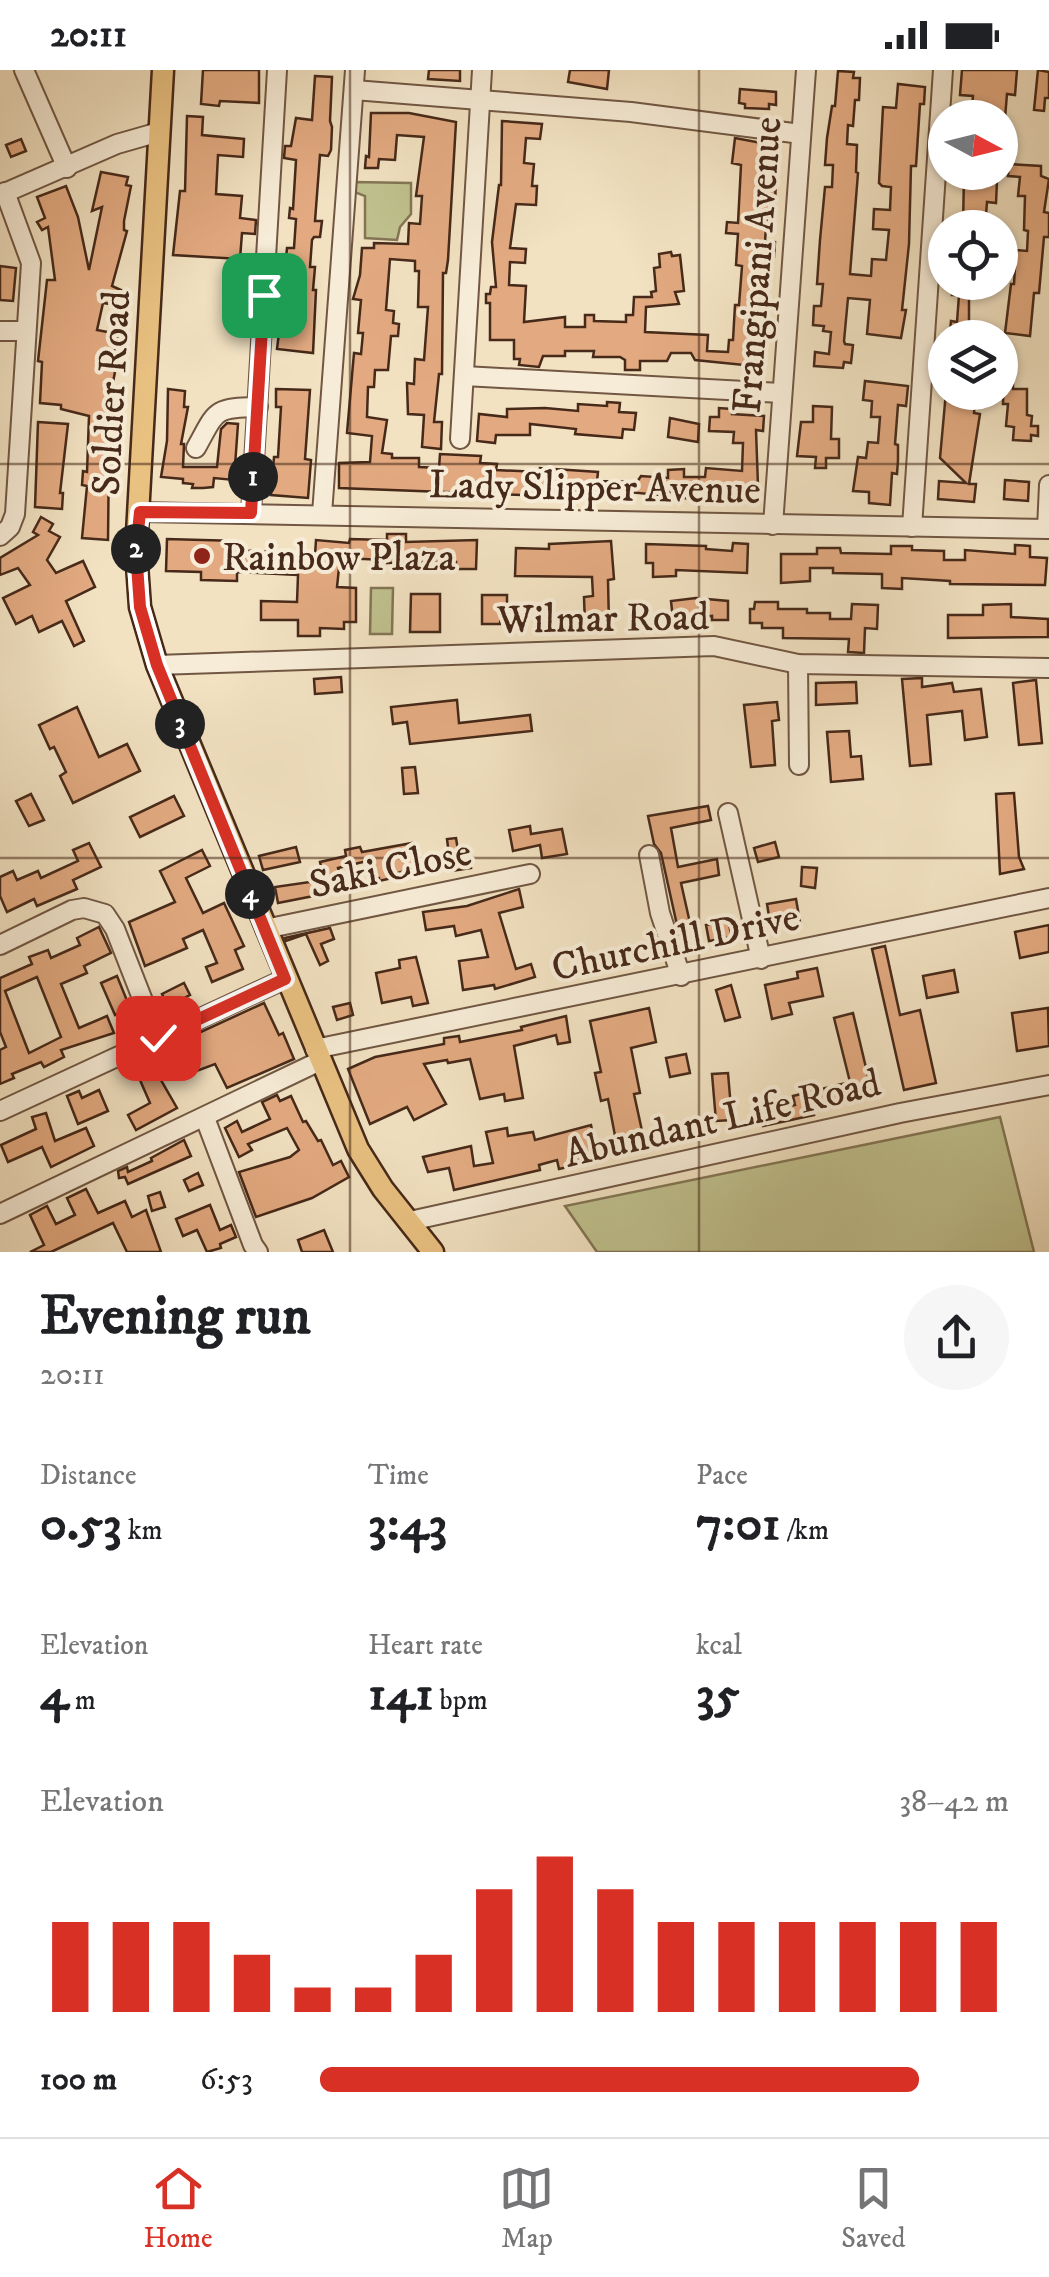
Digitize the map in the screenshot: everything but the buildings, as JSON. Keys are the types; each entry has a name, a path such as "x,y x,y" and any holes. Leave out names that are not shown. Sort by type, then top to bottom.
{"main road":[{"name":"Soldier Road","path":"163,70 136,551 140,607 157,665 358,1149 383,1189 434,1252"}],"street":[{"path":"24,70 66,168"},
{"path":"251,513 278,70"},
{"path":"322,514 355,70"},
{"path":"460,439 482,70"},
{"name":"Frangipani Avenue","path":"772,525 806,70"},
{"path":"912,527 943,70"},
{"path":"354,90 631,112 801,134"},
{"path":"0,536 10,527 15,514 30,258 3,194 118,144 158,132"},
{"path":"0,331 25,330"},
{"path":"464,376 782,393"},
{"path":"196,448 217,412 224,408 258,407"},
{"path":"1048,529 1049,486"},
{"name":"Lady Slipper Avenue","path":"140,512 1048,529"},
{"name":"Wilmar Road","path":"157,665 714,646 798,664 1049,668"},
{"path":"798,664 799,766"},
{"path":"728,814 761,958"},
{"path":"649,855 660,913 681,976"},
{"name":"Saki Close","path":"265,928 530,874"},
{"name":"Churchill Drive","path":"0,1214 205,1118 318,1055 1049,898"},
{"path":"0,945 72,910 84,908 105,914 158,1038"},
{"path":"0,1111 285,979"},
{"name":"Abundant Life Road","path":"410,1221 900,1113 1049,1085"},
{"path":"205,1118 251,1250"}],"green space":[{"path":"354,182 411,183 411,214 400,227 397,240 365,238 365,196 352,191"},
{"path":"371,588 393,588 392,634 370,634"},
{"path":"1000,1117 1034,1252 597,1252 565,1206"}],"place":[{"name":"Rainbow Plaza","path":"202,556"}],"route":[{"path":"158,1038 285,979 157,665 140,607 136,551 140,512 251,513 264,295"}]}
